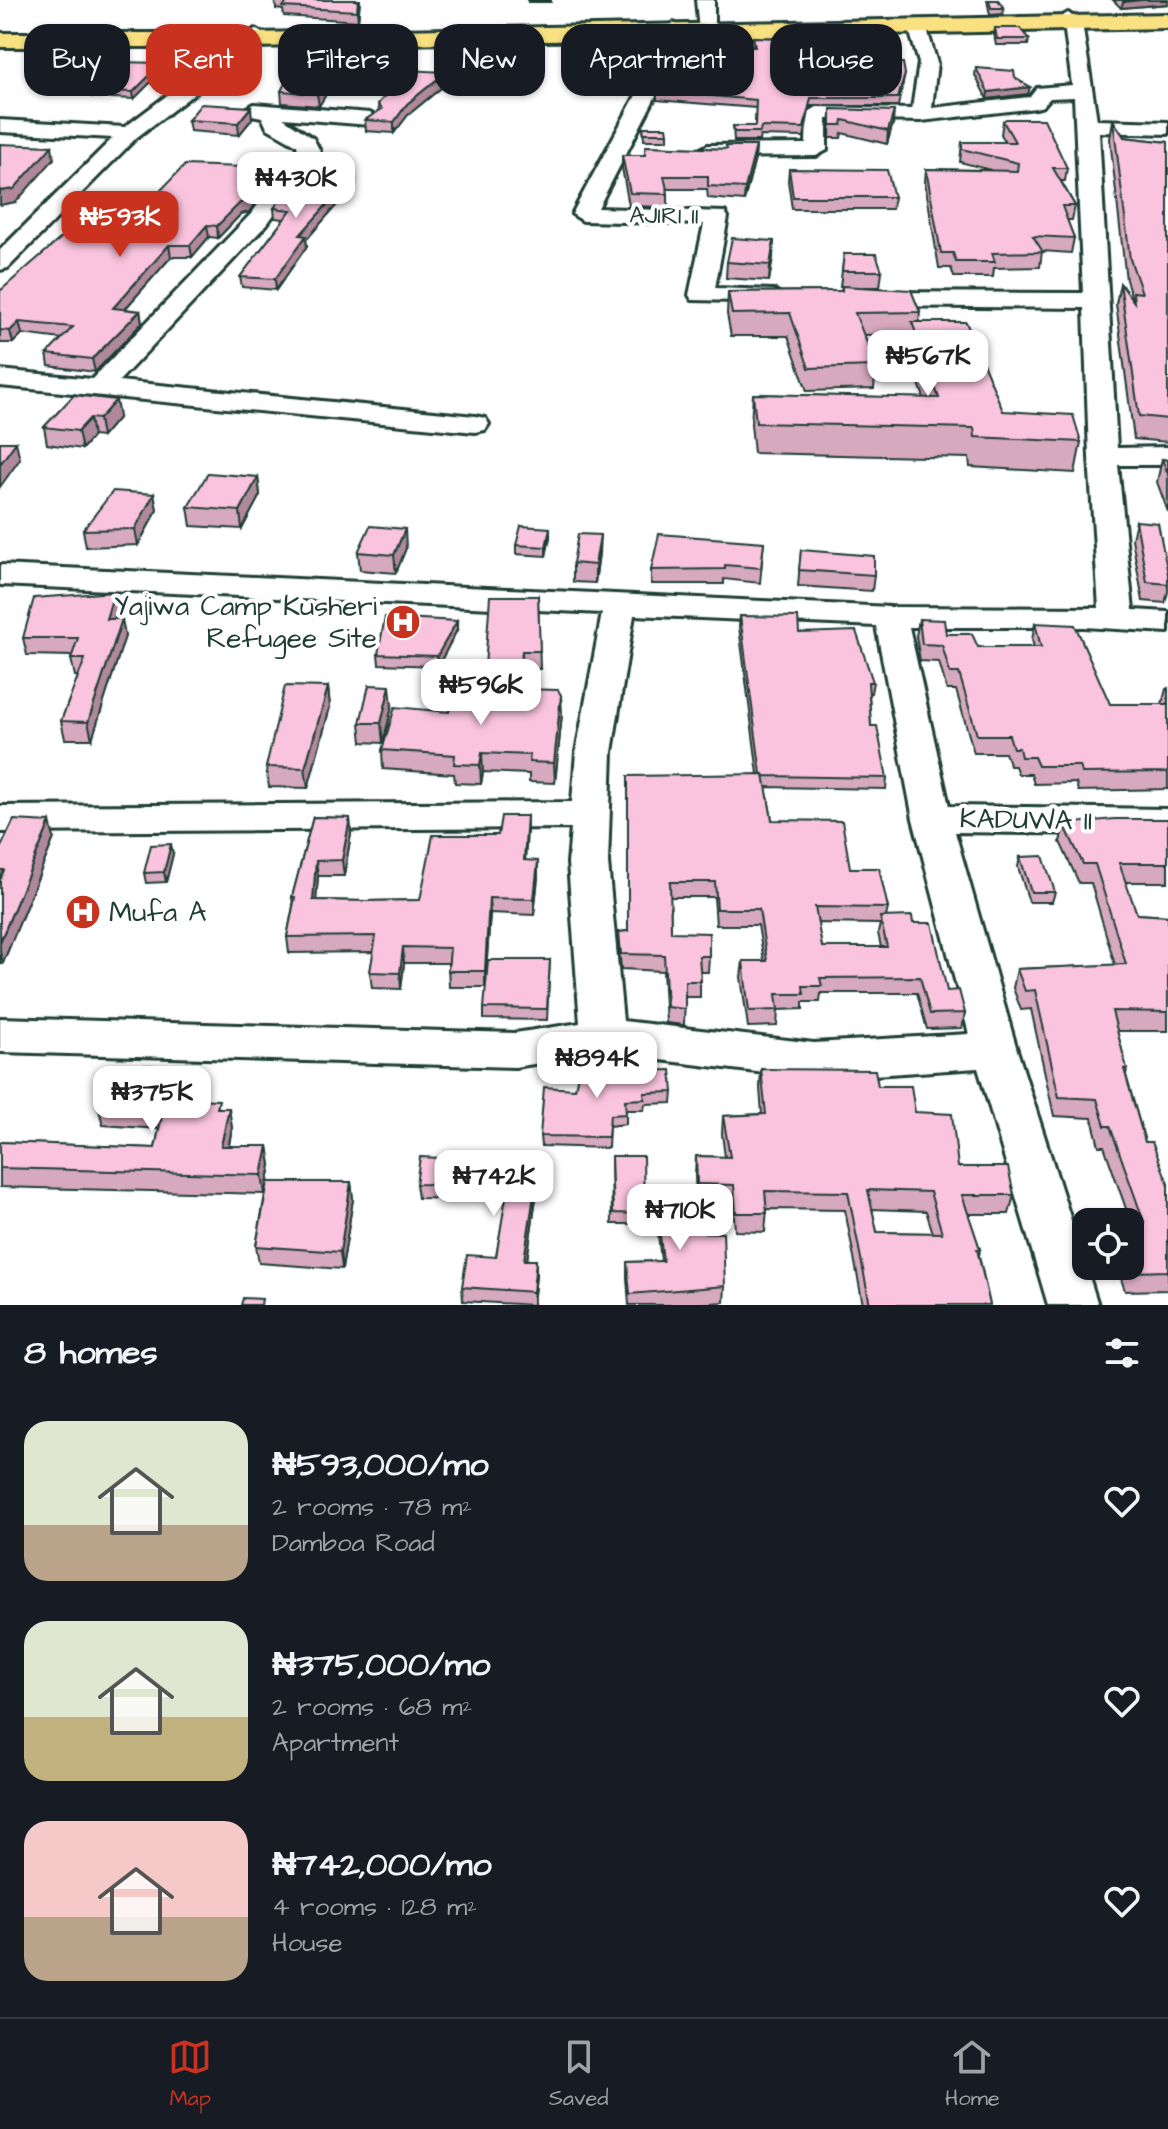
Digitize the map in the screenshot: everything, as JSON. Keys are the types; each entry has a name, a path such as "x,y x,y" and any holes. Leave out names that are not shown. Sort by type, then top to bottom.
{"main road":[{"path":"754,28 917,26 1168,15"},
{"path":"754,28 1168,21"},
{"path":"262,37 561,32"},
{"path":"0,33 146,35"},
{"path":"0,40 146,38"}],"street":[{"path":"705,0 707,24"},
{"path":"1071,21 1088,126 1103,457 1117,621"},
{"path":"917,26 928,63 921,115"},
{"path":"693,150 816,150 817,113 921,115 1036,102 1044,92 1083,91"},
{"path":"0,263 130,133 176,96"},
{"name":"AJIRI II","path":"648,96 627,150 583,214 717,217 701,295 796,297"},
{"path":"167,103 198,105"},
{"path":"229,108 370,119"},
{"path":"100,386 259,219 309,151 306,142 274,124 272,116 276,111"},
{"path":"0,126 130,133"},
{"path":"1088,126 1168,128"},
{"path":"844,298 1097,301"},
{"path":"0,378 475,424"},
{"path":"1103,457 1168,456"},
{"path":"2,581 620,603 891,617 1084,617 1168,622"},
{"path":"603,1036 588,863 594,752 620,603"},
{"path":"891,617 909,726 993,1050 1073,1305"},
{"path":"0,819 591,815"},
{"name":"KADUWA II","path":"932,819 1168,822"},
{"path":"0,1035 515,1050 603,1036 814,1061 993,1050"}],"building":[{"path":"275,0 358,0 357,11 283,7 288,1"},
{"path":"989,0 998,0 1004,8 991,8"},
{"path":"995,28 1020,28 1029,39 997,39"},
{"path":"754,37 770,38 770,96 898,98 811,98 804,128 761,127 760,132 734,132 733,126 755,126 756,100 712,96 754,96"},
{"path":"130,62 146,63 146,79 130,92"},
{"path":"976,68 1014,71 1015,78 1030,87 988,92"},
{"path":"418,71 434,71 434,82 418,95"},
{"path":"385,96 417,96 394,122 365,120 382,109 378,104"},
{"path":"201,104 251,107 238,123 188,120"},
{"path":"831,109 894,111 888,131 843,120 842,125 831,125"},
{"path":"1044,119 1067,168 1053,168 1075,206 1062,206 1074,238 1033,236 1043,252 992,253 995,262 956,262 953,253 941,253 926,169 1017,171 1018,163 962,149 962,142 1015,142 1003,121"},
{"path":"1113,120 1124,137 1168,142 1168,419 1139,416 1120,283 1134,302 1133,292 1142,293 1130,259"},
{"path":"643,127 667,127 668,133 644,133"},
{"path":"0,144 52,146 14,189 0,191"},
{"path":"645,146 727,149 726,146 756,146 745,188 708,186 708,176 664,176 668,194 630,193 622,155 645,155"},
{"path":"185,165 272,168 247,201 240,203 217,226 207,225 190,245 169,245 113,308 140,311 92,359 47,354 73,327 19,322 10,331 0,330 0,291 69,231 118,235"},
{"path":"789,169 887,170 894,197 793,197"},
{"path":"302,170 355,173 300,235 306,236 275,279 240,277 291,210 274,208"},
{"path":"732,238 774,241 770,265 727,262"},
{"path":"844,254 876,254 882,271 842,271"},
{"path":"842,286 911,290 920,312 855,313 876,366 809,368 790,313 732,314 728,292 842,291"},
{"path":"912,322 966,322 1003,411 1073,415 1081,442 975,437 974,428 756,423 753,394 939,398"},
{"path":"74,395 116,400 99,419 90,418 78,431 44,427"},
{"path":"0,442 16,442 0,464"},
{"path":"1162,459 1168,460 1168,474"},
{"path":"208,473 258,477 240,511 188,507"},
{"path":"113,491 154,494 135,529 83,530"},
{"path":"1136,521 1158,523 1168,584 1147,582"},
{"path":"370,526 405,529 394,555 358,552"},
{"path":"521,526 550,528 546,547 516,545"},
{"path":"578,534 600,535 595,565 573,563"},
{"path":"659,534 764,542 761,568 725,565 725,569 651,570"},
{"path":"801,550 874,556 874,575 799,570"},
{"path":"114,592 106,619 122,619 88,722 61,721 85,659 71,659 78,638 23,638 34,598"},
{"path":"490,596 538,596 540,651 522,651 520,673 485,667"},
{"path":"740,616 798,617 799,633 856,631 873,682 868,682 871,726 877,726 887,778 761,774"},
{"path":"385,617 457,621 437,656 378,654"},
{"path":"919,619 944,620 946,634 972,634 978,647 1041,647 1035,623 1075,625 1110,704 1168,704 1168,772 1082,773 1080,766 1038,766 1034,757 1021,757 1019,748 1013,748 1009,735 977,735 959,673 950,673 942,645 922,644"},
{"path":"369,685 390,686 381,723 360,723"},
{"path":"285,686 328,687 305,768 266,767"},
{"path":"524,689 558,690 561,695 554,763 529,762 530,755 482,753 480,765 454,764 455,755 382,750 395,707 449,712 452,690 524,694"},
{"path":"764,774 772,820 842,821 850,868 879,868 888,908 815,907 822,947 887,947 880,917 912,916 913,923 932,923 947,991 959,990 965,1013 930,1014 920,977 820,978 822,986 803,986 804,994 776,994 778,1010 749,1011 743,961 767,961 759,909 717,909 715,882 670,882 671,932 709,933 709,956 699,956 701,981 685,981 685,1009 667,1007 664,955 621,954 619,932 628,931 628,776"},
{"path":"501,816 527,816 524,860 538,861 534,899 489,898 485,971 448,971 450,948 403,947 400,973 370,972 376,936 287,937 295,897 292,897 313,817 350,818 342,860 316,861 313,900 366,901 420,900 433,835 498,835"},
{"path":"1114,819 1168,819 1168,863 1119,863 1137,914 1168,916 1168,1012 1112,1011 1127,1069 1124,1069 1145,1142 1152,1142 1168,1183 1168,1271 1144,1272 1144,1208 1139,1208 1110,1126 1105,1126 1097,1099 1059,1097 1035,990 1025,991 1017,969 1126,964 1095,864 1083,864 1064,824"},
{"path":"14,820 50,822 0,942 0,880 4,870 0,870 0,849"},
{"path":"171,844 164,872 144,873 151,845"},
{"path":"1043,856 1055,892 1031,892 1020,857"},
{"path":"488,960 550,960 547,1009 484,1008"},
{"path":"580,1064 604,1068 603,1072 671,1070 673,1092 644,1093 645,1099 625,1100 626,1114 610,1115 608,1137 540,1136 544,1087 575,1089"},
{"path":"141,1065 200,1068 191,1099 219,1100 217,1108 229,1108 221,1146 268,1146 262,1175 0,1168 0,1142 155,1148 163,1111 98,1106 103,1086 135,1086"},
{"path":"761,1069 875,1070 878,1086 911,1086 915,1112 952,1114 958,1167 1008,1167 1014,1195 962,1195 980,1249 977,1249 990,1305 870,1305 848,1192 765,1191 767,1213 736,1213 734,1185 697,1184 696,1156 730,1157 723,1116 766,1114","holes":["868,1190 930,1192 942,1233 877,1232"]},
{"path":"611,1156 643,1156 644,1214 613,1213"},
{"path":"420,1157 539,1163 524,1260 536,1260 533,1292 462,1287 467,1255 496,1257 508,1185 416,1184"},
{"path":"268,1182 351,1182 340,1252 256,1246"},
{"path":"655,1192 691,1193 695,1232 723,1233 725,1286 630,1294 627,1262 663,1261"},
{"path":"243,1298 262,1299 261,1305 241,1305"}],"place":[{"name":"Yajiwa Camp Kusheri Refugee Site","path":"403,622"},
{"name":"Mufa A","path":"83,912"}]}
